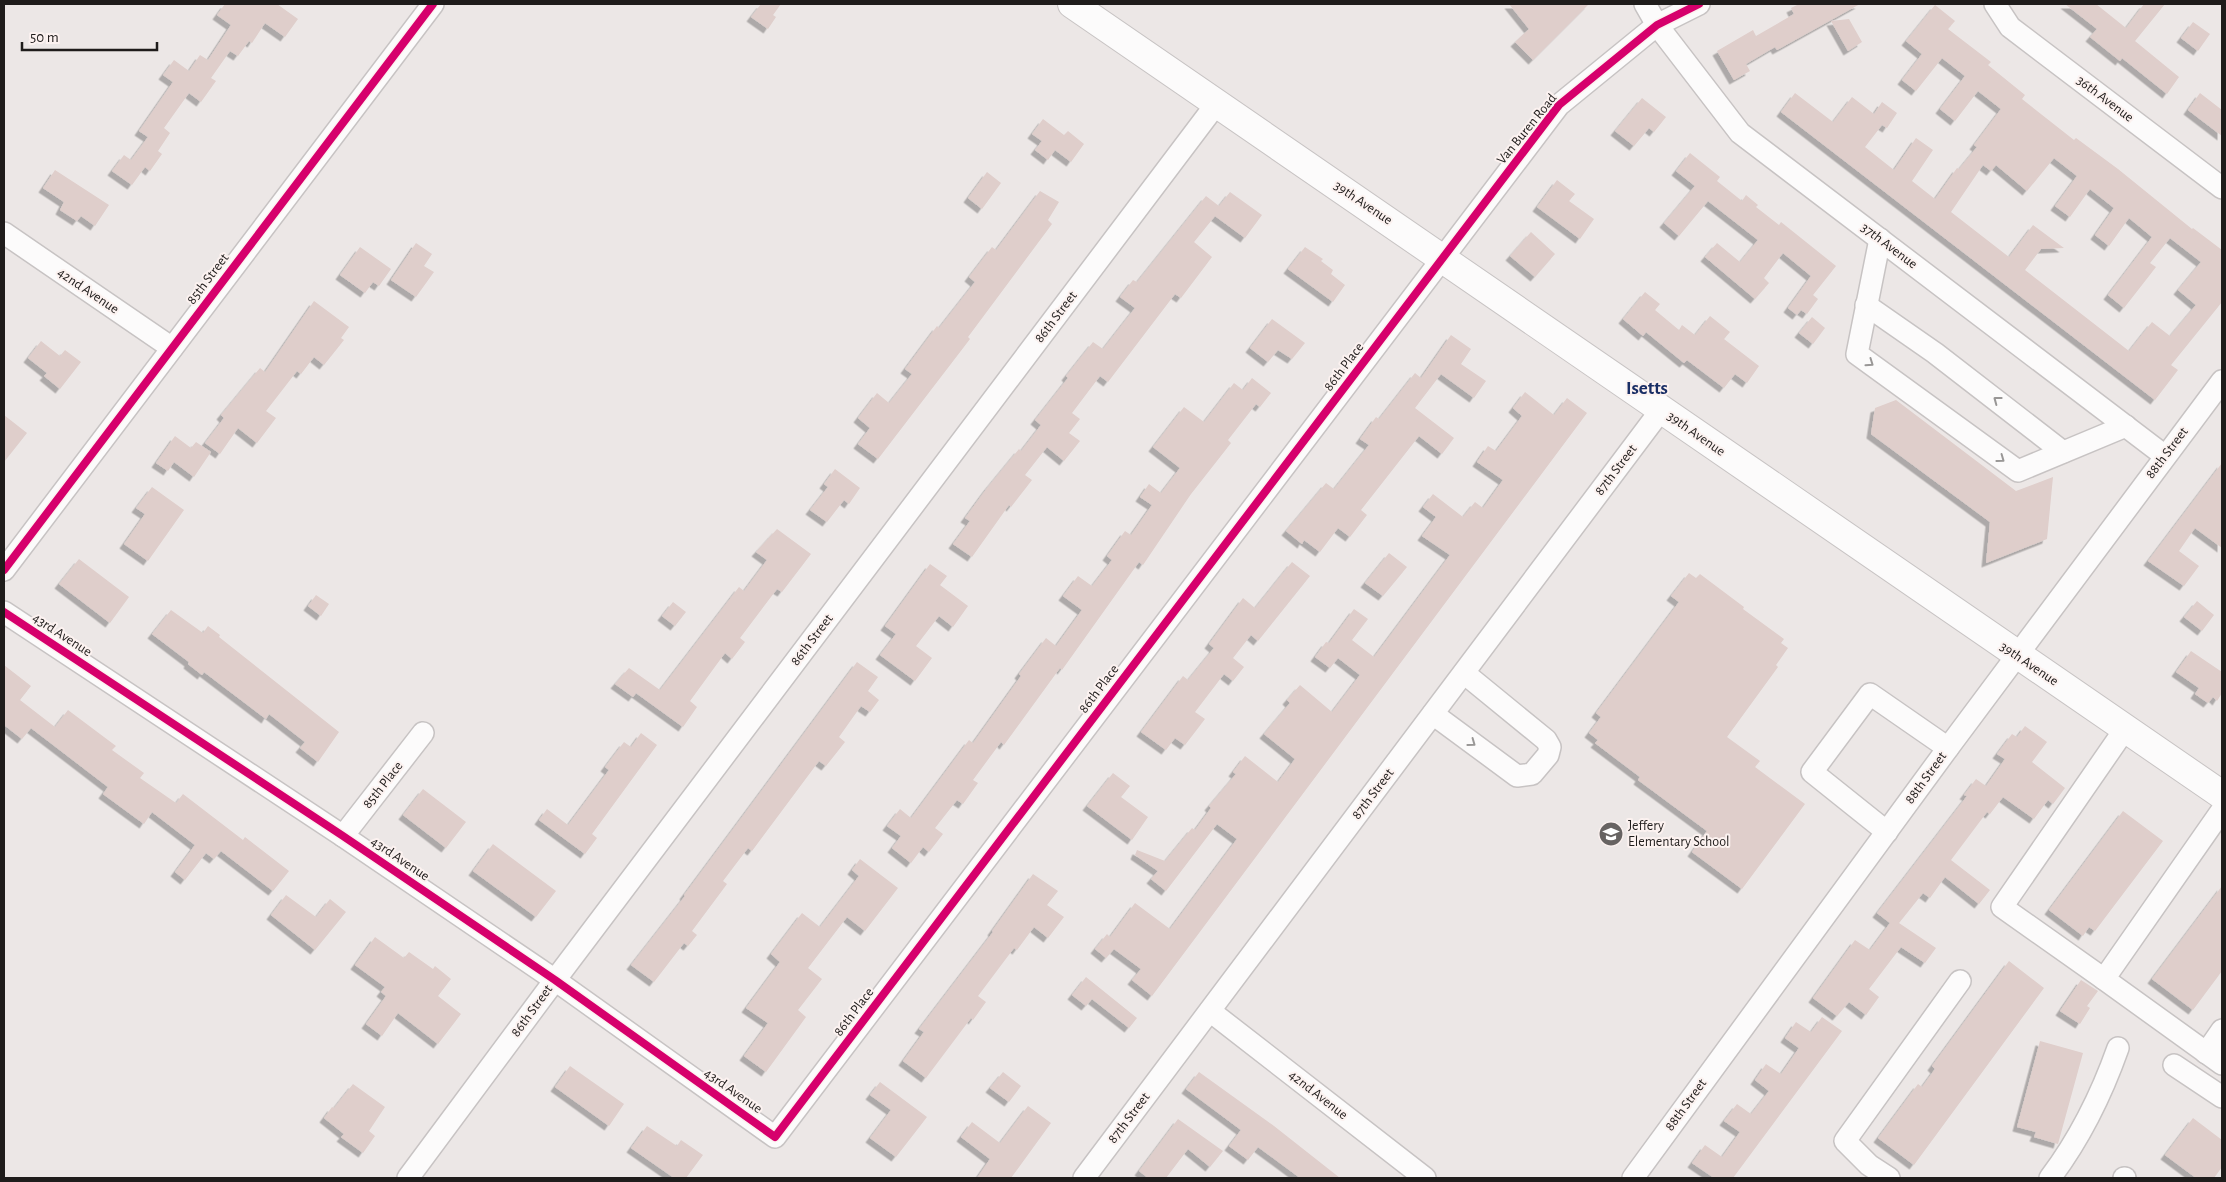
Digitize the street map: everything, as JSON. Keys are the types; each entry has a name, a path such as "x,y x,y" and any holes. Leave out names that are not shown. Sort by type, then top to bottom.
{"main road":[{"name":"39th Avenue","path":"1072,4 2222,795"}],"street":[{"name":"85th Street","path":"4,570 433,4"},
{"name":"37th Avenue","path":"1645,4 1657,25 1740,133 2165,456"},
{"name":"Van Buren Road","path":"1443,258 1559,105 1657,25 1699,4"},
{"name":"36th Avenue","path":"1995,4 2010,27 2222,188"},
{"name":"86th Street","path":"408,1178 555,980 1217,103"},
{"name":"42nd Avenue","path":"4,233 172,348"},
{"path":"1880,239 1857,354 2018,471 2126,426"},
{"name":"86th Place","path":"775,1136 1443,258"},
{"path":"1866,305 1935,353 2063,452"},
{"name":"88th Street","path":"1633,1178 1948,748 2222,381"},
{"name":"87th Street","path":"1084,1178 1661,410"},
{"name":"43rd Avenue","path":"4,612 343,836 555,980 775,1136"},
{"path":"1433,714 1517,776 1532,774 1548,755 1550,747 1546,740 1464,673"},
{"path":"1887,832 1812,772 1870,694 1948,748"},
{"path":"2126,729 2002,907 2214,1059 2222,1030"},
{"name":"85th Place","path":"343,836 423,733"},
{"path":"2104,979 2222,810"},
{"path":"1890,1178 1869,1165 1845,1141 1960,981"},
{"name":"42nd Avenue","path":"1210,1011 1425,1178"},
{"path":"2050,1178 2072,1150 2103,1090 2118,1048"},
{"path":"2174,1065 2222,1097"}],"building":[{"path":"225,4 277,4 298,19 285,37 265,23 252,43 249,41 238,56 230,51 211,78 216,81 201,102 189,93 164,128 170,133 158,151 162,154 150,171 145,167 132,185 112,171 124,155 131,160 148,137 139,131 173,82 163,75 174,60 189,71 200,55 208,60 231,25 217,15"},
{"path":"761,4 781,4 773,15 776,17 768,29 751,17"},
{"path":"1509,4 1589,4 1533,60 1515,42 1529,29"},
{"path":"1799,4 1860,4 1777,50 1775,47 1746,64 1750,71 1734,80 1717,51 1753,30 1756,36 1794,14 1791,8"},
{"path":"2065,4 2096,4 2126,28 2144,4 2165,4 2135,41 2179,77 2167,94 2122,58 2120,61 2090,37 2097,29"},
{"path":"1935,5 1955,21 1948,29 1991,62 1988,65 2025,95 2022,99 2074,140 2076,138 2118,169 2192,229 2222,250 2222,302 2171,365 2178,370 2155,400 1781,112 1795,93 1833,122 1852,97 1874,114 1882,102 1897,113 1887,128 1882,125 1865,147 1894,170 1916,138 1933,150 1912,181 1935,199 1957,168 1959,169 1977,147 1974,145 2001,109 1978,91 1955,121 1940,109 1965,76 1942,58 1916,91 1902,80 1922,54 1906,41","holes":["2054,158 2077,176 2055,206 2070,217 2090,189 2114,208 2095,235 2109,246 2129,218 2152,237 2108,295 2124,308 2156,267 2150,263 2170,238 2201,262 2178,290 2196,305 2170,336 2152,322 2129,351 2025,270 2041,249 2064,248 2033,225 2009,257 1951,212 1983,165 1991,171 1996,165 2027,191"]},
{"path":"1849,19 1862,42 1848,51 1831,21"},
{"path":"2193,22 2210,34 2198,51 2181,38"},
{"path":"2200,93 2222,110 2222,136 2188,110"},
{"path":"1642,98 1666,117 1654,132 1649,128 1634,146 1615,131"},
{"path":"1043,119 1064,135 1068,131 1084,144 1071,162 1055,150 1048,160 1035,150 1042,141 1032,134"},
{"path":"1690,153 1720,177 1717,181 1742,201 1746,195 1758,205 1756,207 1779,225 1781,222 1836,266 1813,295 1818,299 1807,314 1801,310 1797,315 1788,308 1811,276 1783,253 1764,278 1769,283 1755,299 1705,257 1717,243 1740,262 1758,240 1708,201 1679,236 1664,223 1695,186 1676,171"},
{"path":"55,170 109,205 95,226 81,216 77,221 60,210 64,202 43,188"},
{"path":"987,172 1001,183 982,209 968,198"},
{"path":"1557,180 1575,194 1569,201 1594,219 1580,239 1537,207"},
{"path":"1040,191 1059,202 1048,220 1052,224 968,337 970,339 878,459 858,444 870,428 858,418 877,393 889,403 912,374 905,369 937,326 939,328 975,282 969,277 992,247 996,250"},
{"path":"1230,192 1262,215 1245,238 1215,216 1194,242 1212,257 1181,298 1175,294 1108,382 1100,376 1072,413 1080,419 1069,433 1080,441 1064,461 1047,447 1025,475 1032,480 1011,507 1009,505 972,557 953,544 970,521 965,518 987,488 1019,449 1021,451 1041,425 1035,420 1068,378 1066,376 1093,342 1103,349 1135,308 1120,297 1133,280 1137,282 1206,196 1219,206"},
{"path":"1531,232 1555,254 1535,277 1510,256"},
{"path":"416,243 432,254 424,266 434,272 416,297 391,280"},
{"path":"360,247 391,269 379,286 373,282 365,293 340,275"},
{"path":"1305,247 1323,259 1321,261 1333,270 1331,274 1345,285 1333,302 1288,269"},
{"path":"1645,292 1660,304 1655,310 1679,330 1682,325 1695,335 1710,316 1730,332 1724,339 1759,366 1747,383 1735,374 1724,388 1687,360 1684,363 1646,332 1643,336 1623,319"},
{"path":"314,301 349,327 341,338 344,340 324,365 314,357 301,374 297,371 266,411 276,418 257,443 238,428 220,454 205,443 224,418 221,415 260,368 265,372"},
{"path":"1812,317 1825,328 1813,344 1799,333"},
{"path":"1272,319 1305,343 1292,359 1278,350 1268,362 1250,348"},
{"path":"1451,335 1471,349 1461,364 1486,381 1474,398 1441,374 1415,408 1454,438 1442,454 1419,436 1361,510 1367,515 1350,537 1338,528 1320,552 1304,540 1302,544 1286,531 1326,483 1334,489 1369,445 1360,439 1376,417 1379,419 1415,373 1421,378"},
{"path":"41,341 60,356 65,350 81,362 60,389 44,376 47,373 28,358"},
{"path":"1252,378 1271,393 1260,407 1256,404 1228,440 1231,443 1191,494 1143,565 1139,562 1062,670 1060,668 1004,745 1001,742 973,780 978,783 963,804 957,800 935,828 943,834 929,852 923,847 911,863 892,848 901,836 887,826 900,809 911,818 969,740 973,743 1021,676 1019,674 1046,638 1056,646 1082,610 1063,596 1078,576 1092,586 1112,560 1107,556 1125,531 1131,535 1152,505 1140,497 1149,484 1161,493 1180,468 1153,447 1184,407 1204,422 1234,383 1243,390"},
{"path":"1525,392 1554,415 1567,398 1587,413 1152,996 1132,980 1141,969 1114,949 1106,958 1095,949 1107,934 1110,937 1135,903 1170,929 1237,839 1217,824 1166,891 1151,879 1158,871 1135,855 1137,850 1165,861 1192,828 1195,830 1211,808 1209,806 1236,774 1233,772 1245,756 1278,782 1295,759 1264,734 1290,703 1287,700 1300,685 1332,712 1360,675 1338,658 1330,668 1315,657 1326,642 1329,643 1354,609 1368,619 1352,640 1374,657 1450,555 1422,536 1436,517 1423,507 1433,494 1463,517 1475,502 1483,508 1503,480 1477,462 1488,446 1496,451 1522,416 1513,408"},
{"path":"1896,400 2016,491 2053,477 2047,539 1986,563 1990,522 1871,434 1875,408"},
{"path":"4,415 27,433 4,462"},
{"path":"175,436 191,448 196,442 211,452 194,477 174,462 168,471 156,463"},
{"path":"2222,463 2222,548 2195,528 2179,551 2199,566 2184,586 2148,561"},
{"path":"835,469 860,488 849,504 844,500 827,522 810,510 828,487 824,484"},
{"path":"152,487 184,510 148,561 124,544 145,514 136,508"},
{"path":"777,529 811,554 782,592 777,589 740,638 745,642 732,659 725,653 690,701 697,707 683,727 636,693 633,697 615,684 629,668 660,690 739,587 744,591 767,560 756,552"},
{"path":"1389,553 1407,567 1383,596 1365,583"},
{"path":"79,559 129,597 110,623 59,584"},
{"path":"1292,562 1310,576 1258,641 1251,635 1233,658 1244,667 1233,681 1224,674 1195,712 1205,719 1185,745 1175,738 1166,750 1141,732 1183,676 1188,680 1214,648 1209,644 1243,598 1255,608"},
{"path":"930,564 947,576 940,585 968,606 953,627 939,616 916,646 932,658 915,681 880,655 896,634 885,626"},
{"path":"1689,573 1696,578 1700,574 1744,607 1743,609 1784,639 1781,643 1788,648 1776,665 1778,667 1727,737 1760,761 1755,767 1805,804 1742,889 1692,852 1707,831 1638,780 1640,777 1595,743 1598,740 1589,733 1601,717 1596,713 1679,602 1671,596"},
{"path":"316,595 329,604 321,616 308,606"},
{"path":"2197,601 2214,615 2202,631 2184,617"},
{"path":"673,602 686,612 675,626 662,616"},
{"path":"171,610 203,633 208,626 220,635 219,637 339,732 318,762 300,748 305,742 269,714 266,719 204,672 202,675 188,664 189,662 152,634"},
{"path":"2191,651 2222,672 2222,693 2217,701 2213,697 2208,703 2195,694 2199,688 2176,672"},
{"path":"857,662 878,677 868,691 879,700 870,712 861,706 839,737 845,742 826,766 819,761 752,851 748,848 723,881 727,884 692,931 697,935 688,946 684,943 654,982 631,965 685,896"},
{"path":"4,665 31,686 20,700 55,727 68,710 116,746 112,750 144,773 140,778 176,803 183,794 243,840 245,837 289,871 273,891 221,851 214,859 206,853 185,880 175,872 195,845 152,812 144,824 103,794 108,787 31,728 22,739 4,725"},
{"path":"2025,726 2047,742 2032,762 2065,788 2053,804 2048,800 2034,819 2003,797 1990,814 1987,812 1951,860 1990,890 1979,904 1945,877 1930,898 1923,893 1899,923 1936,948 1925,963 1901,947 1869,989 1879,997 1866,1015 1849,1002 1837,1016 1813,998 1855,940 1870,950 1890,923 1877,913 1967,796 1964,795 1976,779 1986,786 2005,759 1997,754 2012,734 2017,737"},
{"path":"641,733 657,745 592,834 597,838 585,854 539,820 547,809 568,825 609,770 605,767 624,742 631,747"},
{"path":"1113,773 1130,786 1121,797 1148,817 1132,840 1087,806"},
{"path":"423,789 466,822 446,848 403,815"},
{"path":"2123,811 2163,841 2095,931 2089,927 2083,936 2049,910"},
{"path":"493,844 556,891 536,917 473,871"},
{"path":"860,859 898,888 865,931 847,917 808,968 822,979 798,1010 806,1017 766,1072 744,1056 768,1023 746,1008 780,962 771,954 802,913 820,927 859,876 852,870"},
{"path":"1033,874 1058,891 1047,905 1064,917 1048,938 1034,927 1017,950 1014,948 978,996 986,1002 973,1020 971,1018 926,1078 903,1061 924,1032 919,1029 993,932"},
{"path":"2222,886 2222,971 2193,1010 2152,979"},
{"path":"286,895 316,917 330,899 346,912 315,950 271,915"},
{"path":"375,937 404,958 409,952 433,969 435,966 451,979 438,996 461,1014 438,1044 398,1013 382,1036 366,1024 386,996 381,992 385,987 355,965"},
{"path":"2009,961 2044,988 1914,1165 1878,1138 1918,1084 1922,1087 1935,1069 1932,1066"},
{"path":"1086,977 1137,1018 1129,1028 1092,999 1086,1006 1072,995"},
{"path":"2081,980 2098,991 2087,1006 2090,1008 2080,1024 2060,1011"},
{"path":"1822,1017 1842,1031 1733,1178 1714,1178 1692,1163 1705,1145 1722,1157 1740,1132 1724,1121 1737,1104 1751,1114 1769,1091 1755,1080 1766,1064 1781,1074 1799,1048 1785,1038 1796,1022 1811,1032"},
{"path":"2040,1041 2083,1053 2058,1144 2034,1137 2036,1132 2017,1127"},
{"path":"570,1066 624,1104 609,1126 555,1087"},
{"path":"1003,1072 1021,1086 1009,1102 990,1088"},
{"path":"1199,1072 1274,1126 1340,1178 1300,1178 1258,1147 1248,1160 1229,1146 1241,1130 1186,1089"},
{"path":"880,1082 927,1117 896,1157 870,1138 891,1110 870,1095"},
{"path":"353,1084 385,1107 369,1131 375,1136 363,1153 341,1137 344,1134 324,1118"},
{"path":"1028,1106 1051,1123 1011,1178 977,1178 990,1159 961,1137 972,1122 1000,1143"},
{"path":"2193,1118 2222,1140 2222,1167 2214,1178 2196,1178 2165,1155"},
{"path":"1178,1119 1223,1151 1210,1167 1188,1149 1166,1178 1148,1178 1139,1171"},
{"path":"647,1126 677,1146 681,1140 703,1155 686,1178 674,1178 631,1148"}],"cycle path":[{"path":"4,570 433,4"},
{"path":"4,612 343,836 555,980 775,1137 1559,105 1657,25 1699,4"}],"place":[{"name":"Jeffery Elementary School","path":"1611,834"}],"district":[{"name":"Isetts","path":"1647,388"}]}
